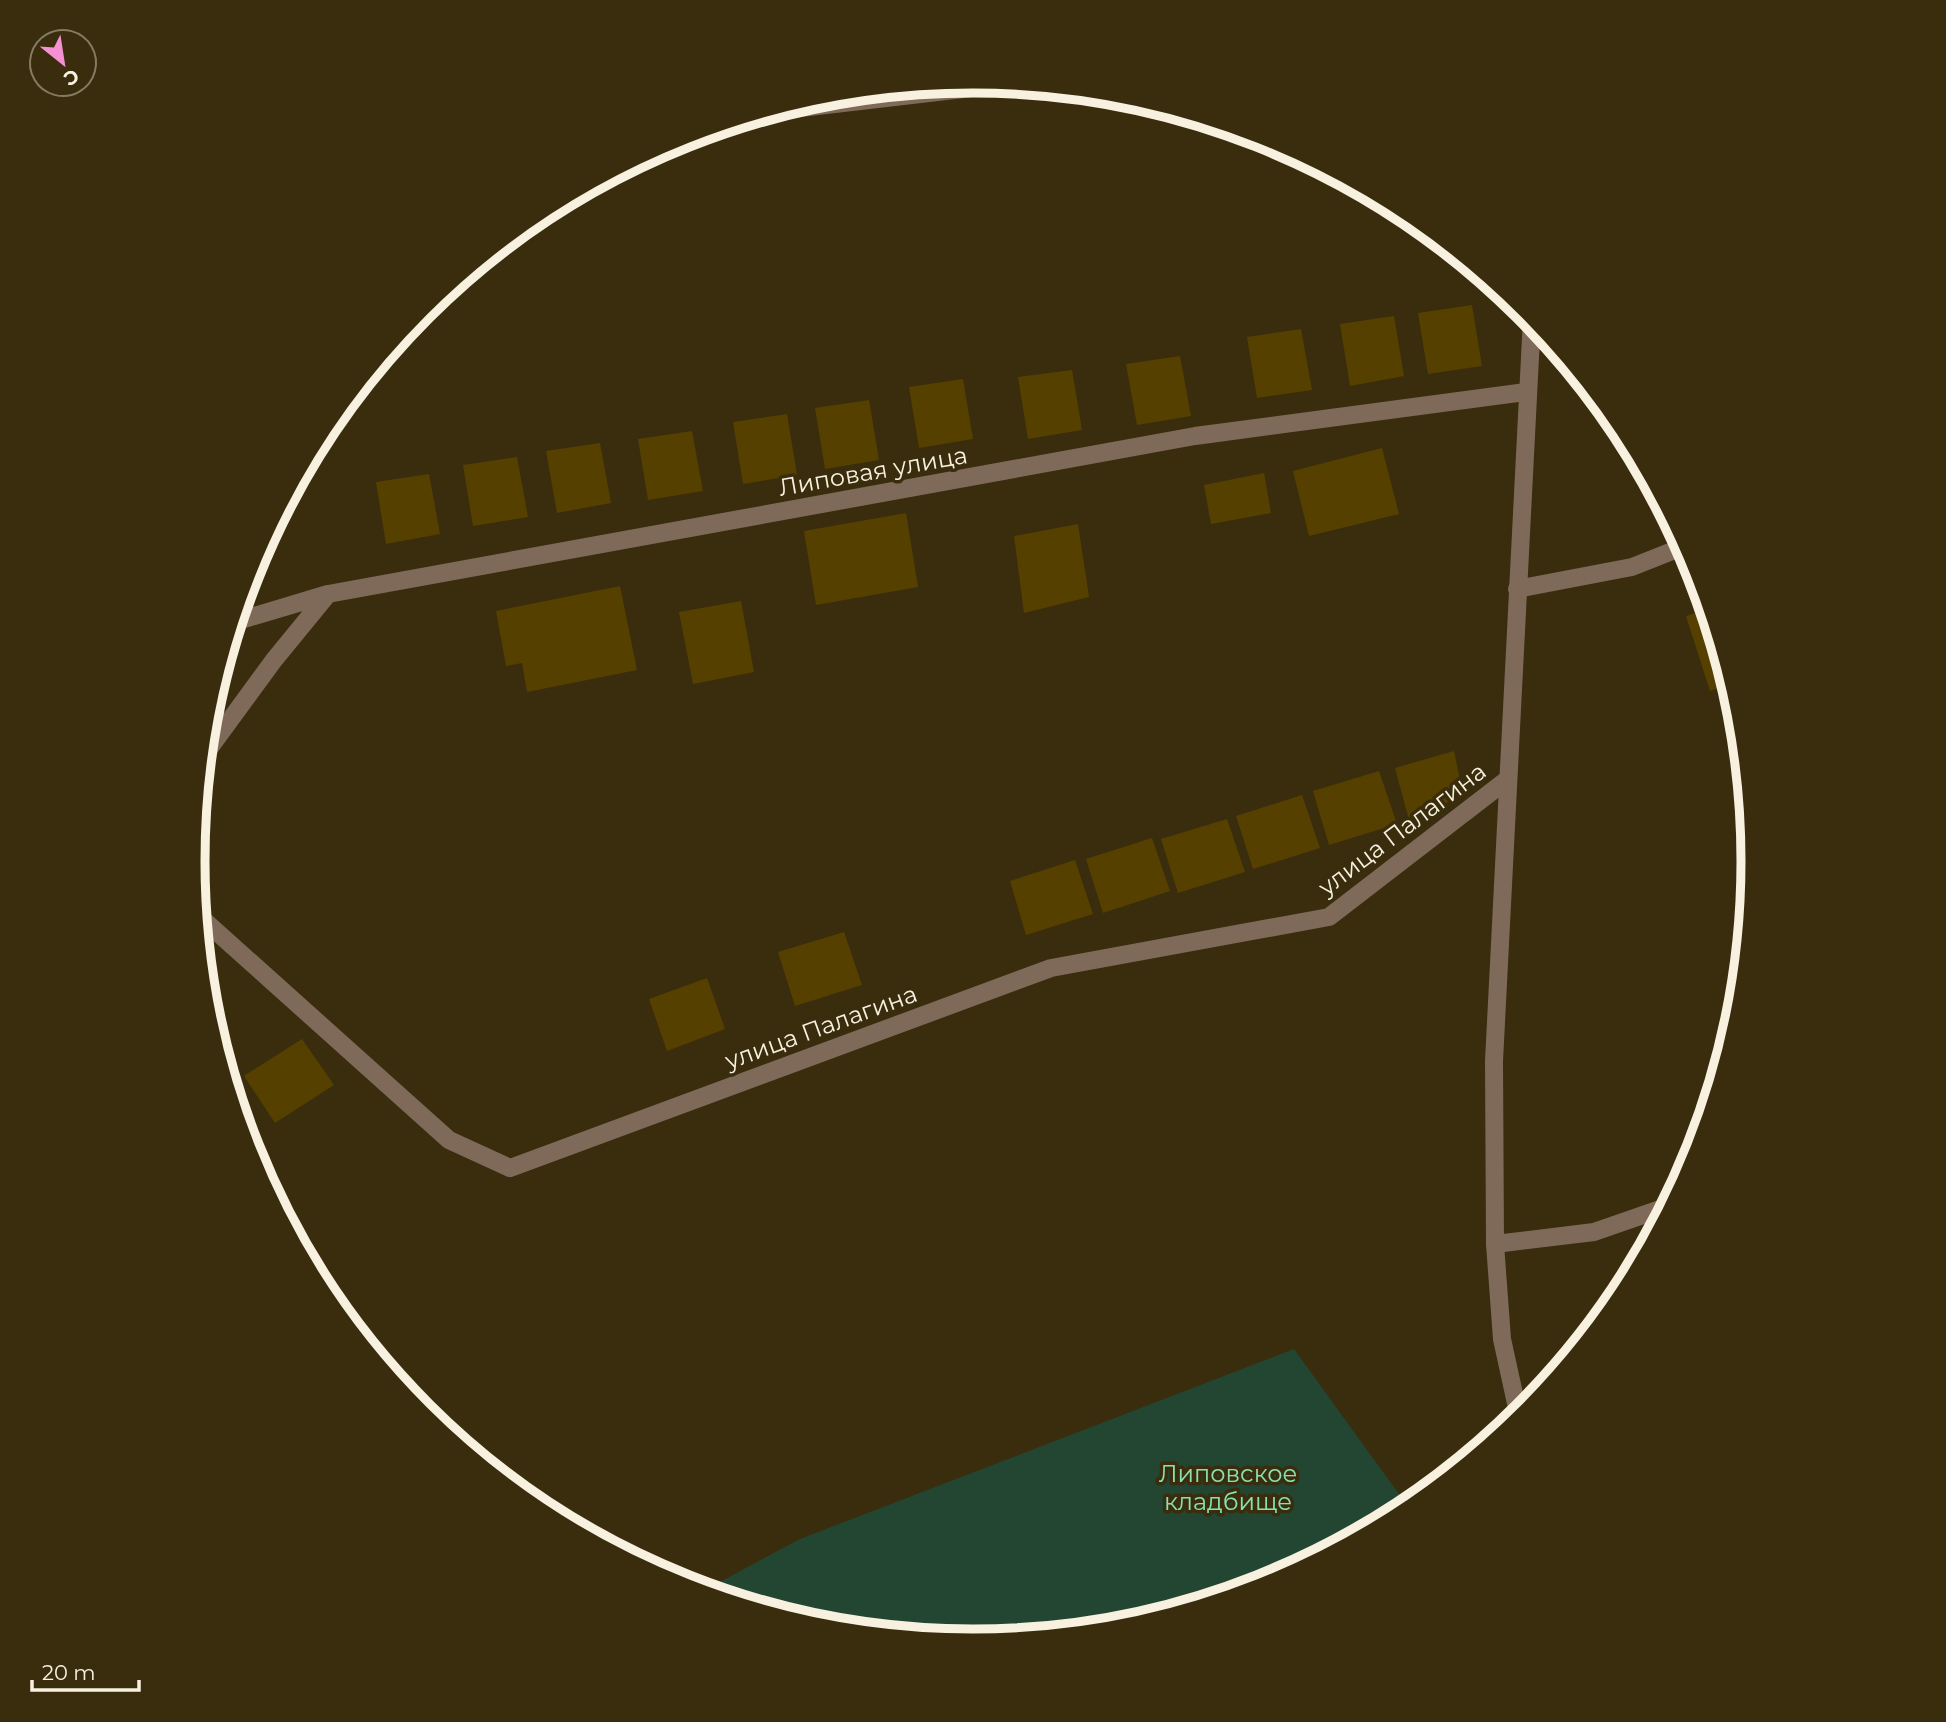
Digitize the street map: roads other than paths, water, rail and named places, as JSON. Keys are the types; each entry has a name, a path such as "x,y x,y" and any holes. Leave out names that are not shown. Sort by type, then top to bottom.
{"street":[{"path":"865,100 904,96"},
{"path":"1516,1404 1502,1339 1495,1244 1494,1061 1531,333"},
{"name":"Липовая улица","path":"244,619 328,594 1195,436 1526,392"},
{"path":"1517,589 1632,567 1675,550"},
{"path":"215,741 274,660 328,594"},
{"name":"улица Палагина","path":"207,923 449,1140 510,1168 1051,968 1329,917 1508,779"},
{"path":"1495,1244 1594,1232 1657,1210"}],"park label":[{"name":"Липовское кладбище","path":"1228,1487"}]}
